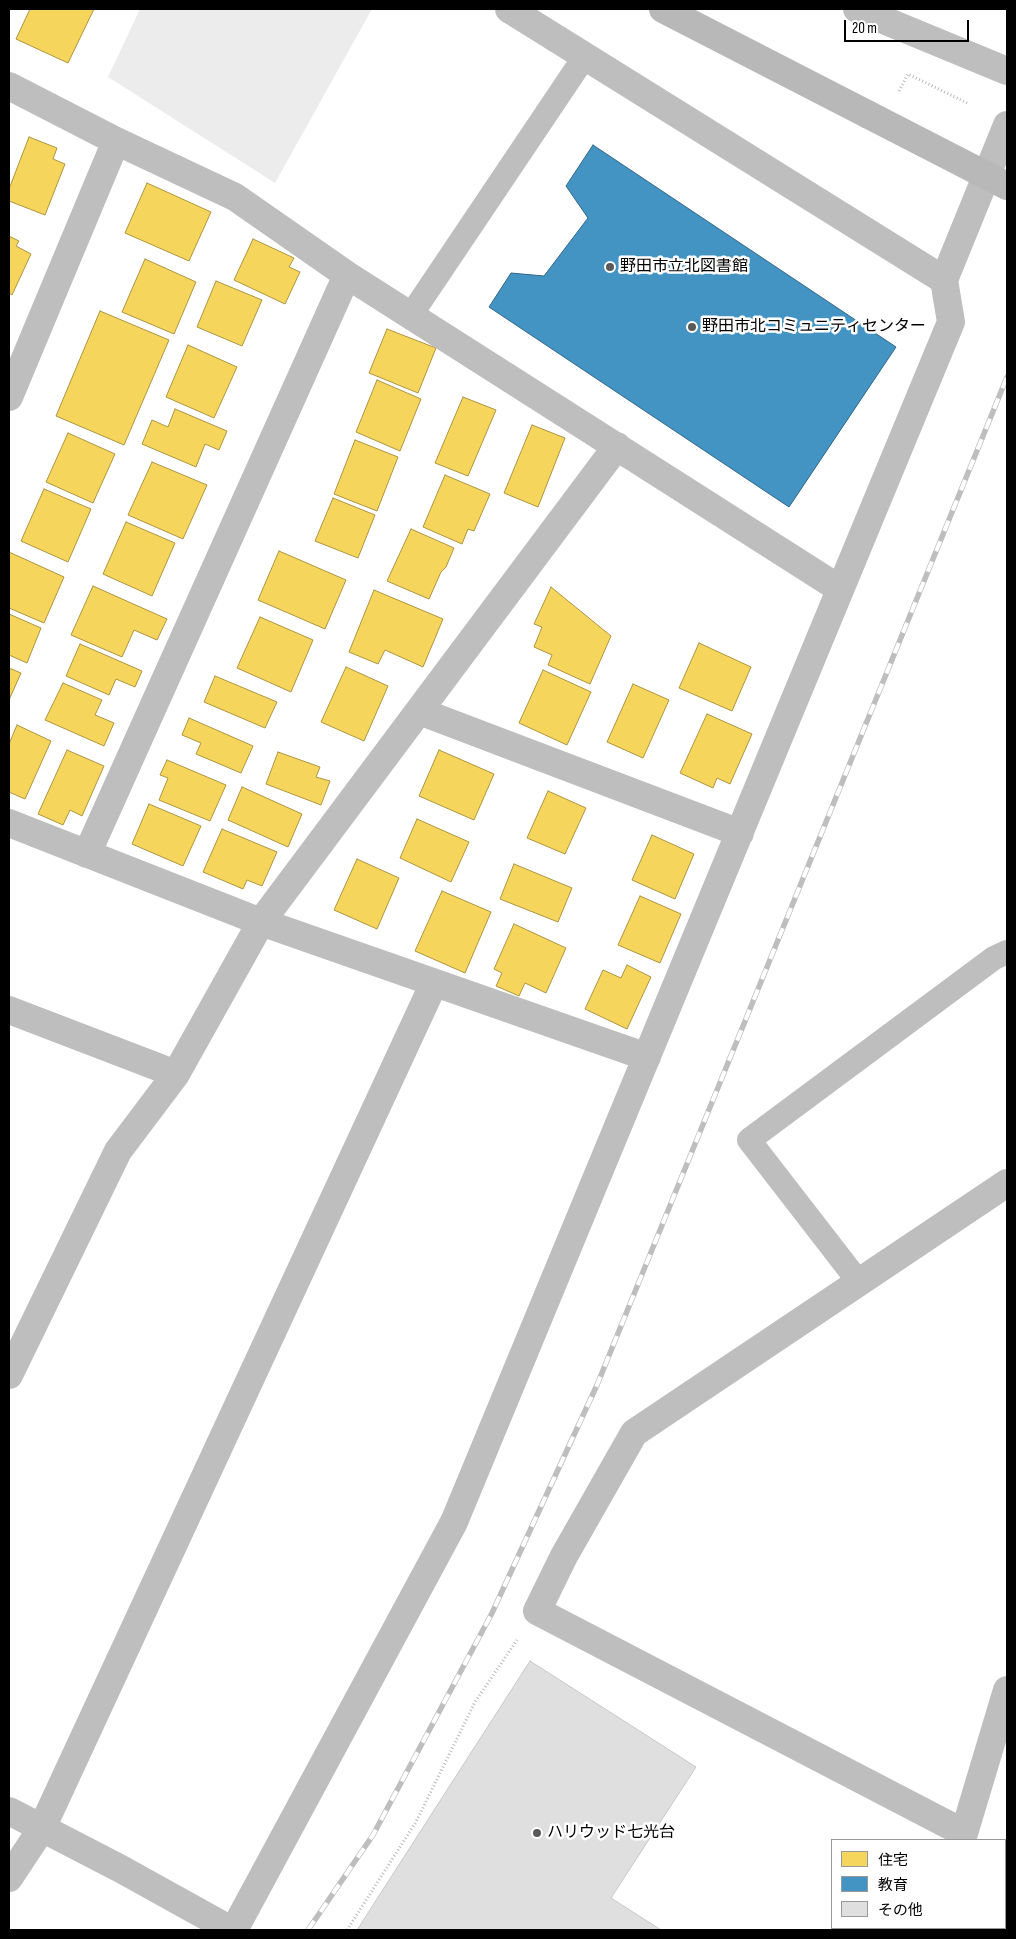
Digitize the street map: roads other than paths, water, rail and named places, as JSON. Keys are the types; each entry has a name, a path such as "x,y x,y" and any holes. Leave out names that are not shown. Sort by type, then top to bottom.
{"street":[{"path":"509,9 944,280"},
{"path":"663,9 1007,186"},
{"path":"857,9 1007,71"},
{"path":"9,86 116,141 235,197 347,275 840,589"},
{"path":"9,1810 232,1930 454,1522 951,322 944,280 1007,125"},
{"path":"9,397 116,141"},
{"path":"87,854 347,275"},
{"path":"9,1375 118,1151 176,1074 261,922 617,446"},
{"path":"419,711 740,833"},
{"path":"9,823 261,922 647,1056"},
{"path":"9,1878 42,1828 434,983"},
{"path":"9,1010 176,1074"},
{"path":"1007,1183 634,1432 564,1556 537,1611 963,1837 1007,1690"}],"lane":[{"path":"411,316 585,56"},
{"path":"858,1281 749,1140 994,958 1007,952"}],"railway":[{"path":"308,1930 373,1835 492,1613 597,1385 1007,377"}],"place":[{"name":"野田市立北図書館","path":"610,267"},
{"name":"野田市北コミュニティセンター","path":"692,327"},
{"name":"ハリウッド七光台","path":"537,1833"}]}
